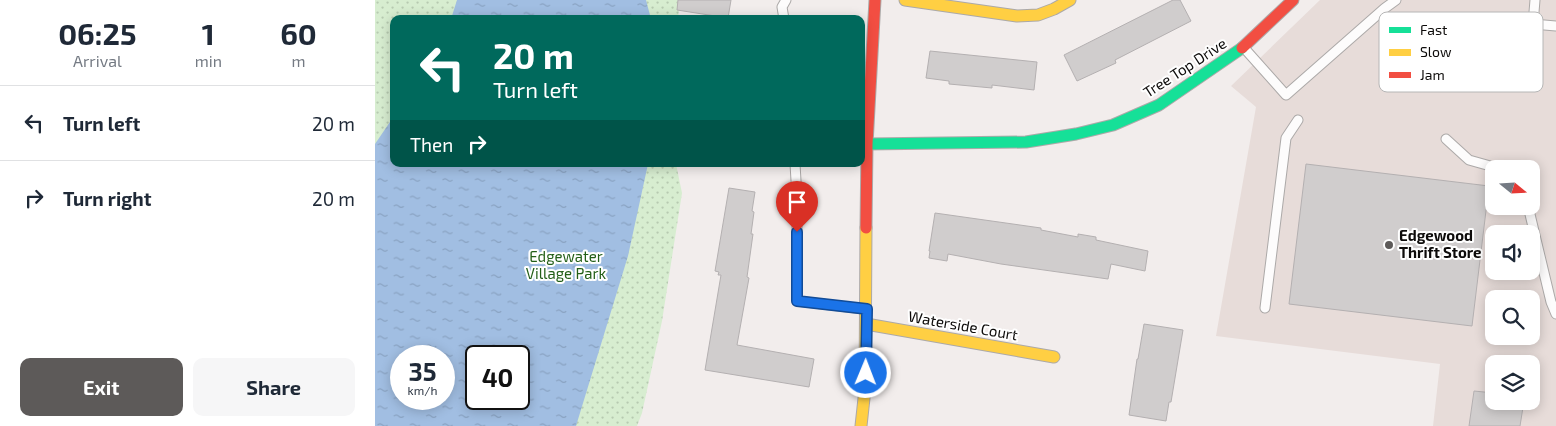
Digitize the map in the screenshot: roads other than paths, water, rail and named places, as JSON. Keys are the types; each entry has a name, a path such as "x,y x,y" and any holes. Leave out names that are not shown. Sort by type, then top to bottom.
{"street":[{"path":"861,426 865,389 867,309 867,144 875,0"},
{"path":"905,0 1017,16 1037,15 1054,10 1070,0"},
{"name":"Tree Top Drive","path":"867,144 1026,142 1076,134 1113,125 1159,105 1197,82 1244,47 1293,0"},
{"name":"Waterside Court","path":"866,324 1054,357"}],"lane":[{"path":"783,15 782,7 786,0"},
{"path":"1381,12 1396,0"},
{"path":"1244,47 1286,95 1379,13"},
{"path":"1543,25 1556,26"},
{"path":"1265,308 1285,138 1298,120"},
{"path":"1446,139 1469,160 1485,164"},
{"path":"795,167 797,301 867,309"},
{"path":"1530,215 1551,302 1556,314"}],"water":[{"path":"457,0 646,0 650,15 452,15"},
{"name":"Edgewater Village Park","path":"390,122 390,167 647,167 628,256 576,426 375,426 375,144"}],"place":[{"name":"Edgewood Thrift Store","path":"1389,245"}]}
